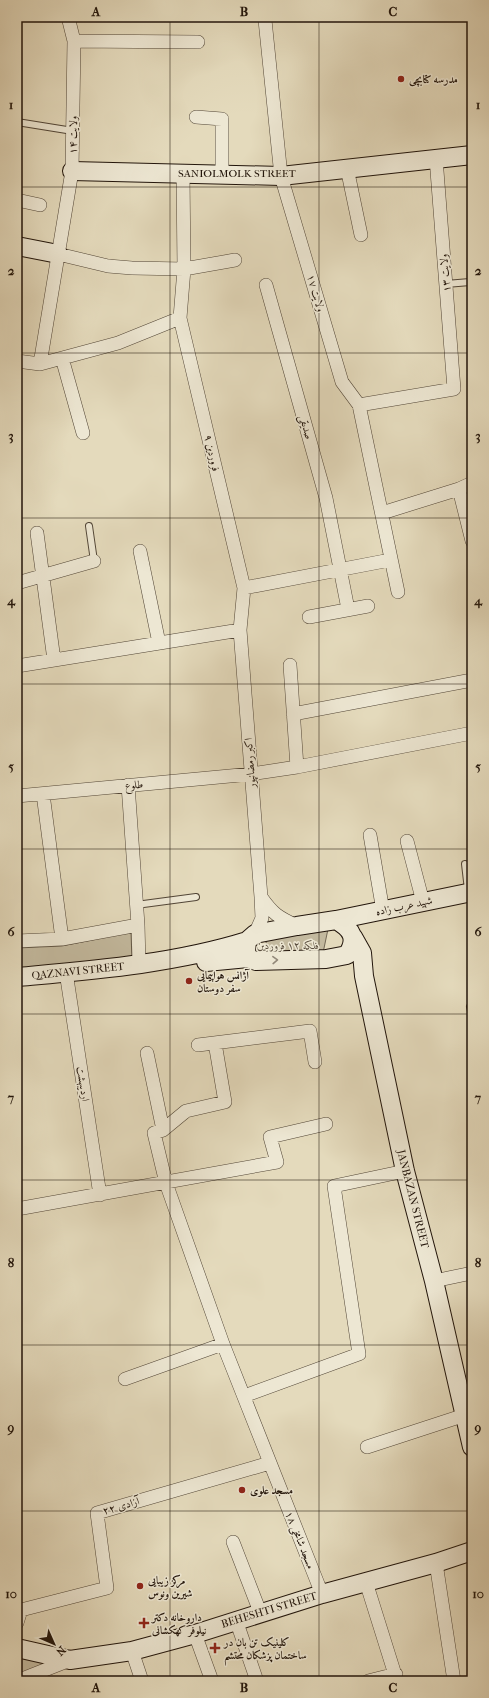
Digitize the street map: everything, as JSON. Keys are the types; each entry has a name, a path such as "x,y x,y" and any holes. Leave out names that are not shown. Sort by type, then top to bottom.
{"street":[{"name":"ولایت ۱۴","path":"40,364 72,171 74,41 68,17"},
{"name":"ولایت ۱۷","path":"265,20 281,176 342,382 359,405"},
{"path":"74,41 198,42"},
{"path":"196,117 222,119 222,174"},
{"name":"SANIOLMOLK STREET","path":"72,171 281,176 472,154"},
{"name":"ولایت ۱۳","path":"359,405 454,388 436,158"},
{"path":"347,168 361,235"},
{"name":"فروردین ۹","path":"183,173 184,269 180,318 244,588 240,630"},
{"path":"17,200 40,205"},
{"path":"17,246 108,266 132,268 184,269 235,260"},
{"name":"صدیقی","path":"266,285 326,498 339,570 348,609"},
{"path":"17,361 40,364 118,343 180,318"},
{"path":"62,358 83,433"},
{"path":"359,405 382,513 390,560 398,592"},
{"path":"382,513 459,489 472,483"},
{"path":"459,489 472,541"},
{"path":"37,533 54,660"},
{"path":"140,551 159,643"},
{"path":"17,583 94,560"},
{"path":"244,588 390,560"},
{"path":"309,617 368,606"},
{"path":"17,666 240,630"},
{"name":"اکبر رمضانپور","path":"240,630 262,897 262,918 250,944"},
{"path":"290,665 297,767 472,733"},
{"path":"294,714 472,680"},
{"name":"طلوع","path":"17,796 251,774 297,767"},
{"path":"128,785 138,925 139,964"},
{"path":"43,794 62,939"},
{"path":"370,835 383,911"},
{"path":"407,841 423,902"},
{"name":"شهید عرب زاده","path":"250,944 297,926 383,911 470,892"},
{"path":"262,897 271,912 297,926"},
{"path":"336,920 347,926 362,953 364,976"},
{"path":"17,941 62,939 138,925"},
{"path":"250,944 256,961 326,959 347,956 352,947 353,936"},
{"name":"QAZNAVI STREET","path":"17,977 139,964 250,944"},
{"name":"JANBAZAN STREET","path":"347,956 364,976 405,1171 434,1281 472,1448"},
{"name":"اردیبهشت","path":"66,972 100,1195"},
{"path":"198,1045 310,1031 315,1062"},
{"path":"147,1052 163,1130 186,1111 225,1102 215,1043"},
{"path":"17,1209 277,1162 270,1137 326,1124"},
{"name":"مسجد شامخی ۱۸","path":"163,1130 154,1133 166,1183 223,1344 322,1594"},
{"path":"244,1396 359,1354 334,1186 405,1171"},
{"path":"434,1281 472,1273"},
{"path":"125,1379 223,1344"},
{"path":"367,1447 465,1415"},
{"name":"آزادی ۲۲","path":"17,1623 21,1610 107,1588 97,1513 270,1463"},
{"path":"233,1542 260,1612"},
{"name":"BEHESHTI STREET","path":"17,1648 70,1660 132,1651 195,1634 260,1612 436,1563 472,1551"},
{"path":"436,1563 454,1681"},
{"path":"366,1582 396,1677 368,1681"},
{"path":"236,1620 257,1681"},
{"path":"195,1634 212,1681"},
{"path":"132,1651 142,1681"},
{"path":"17,1681 70,1660"}],"lane":[{"path":"17,122 73,131"},
{"path":"446,284 470,282"},
{"path":"89,526 94,560"},
{"path":"465,864 470,892"},
{"path":"136,904 196,897"},
{"path":"470,1007 472,1015"}],"green space":[{"name":"فلکه ۱۲ فروردین","path":"328,929 323,953 269,960 265,936"},
{"path":"131,932 132,962 17,970 17,948 62,946"},
{"path":"17,1656 51,1662 17,1675"}],"place":[{"name":"مدرسه کتابچی","path":"401,79"},
{"name":"آژانس هواپیمایی سفر دوستان","path":"189,981"},
{"name":"مسجد علوی","path":"242,1490"},
{"name":"مرکز زیبایی شیرین ونوس","path":"140,1586"},
{"name":"داروخانه دکتر نیلوفر کهکشانی","path":"144,1623"},
{"name":"کلینیک تن بان در ساختمان پزشکان محتشم","path":"215,1648"}]}
